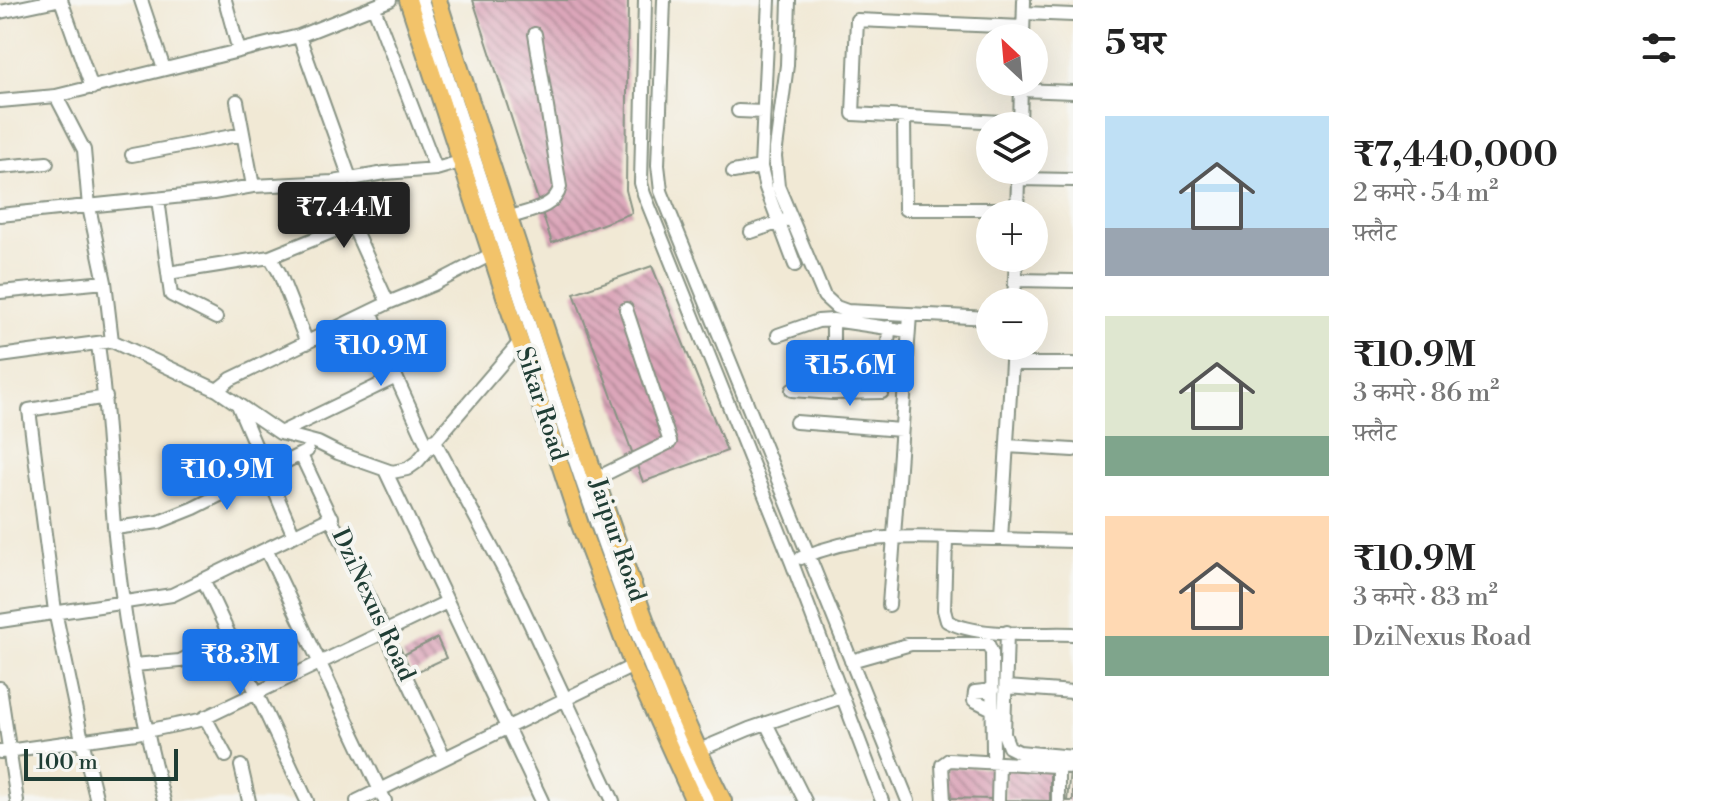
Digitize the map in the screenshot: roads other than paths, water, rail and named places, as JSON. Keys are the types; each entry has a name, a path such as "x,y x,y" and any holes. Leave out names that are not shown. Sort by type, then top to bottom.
{"main road":[{"name":"Sikar Road","path":"408,0 580,525 633,666 694,801"},
{"name":"Jaipur Road","path":"438,0 595,479 654,645 697,751 723,801"}],"street":[{"path":"0,12 59,0 92,88"},
{"path":"141,0 164,69"},
{"path":"225,0 239,51"},
{"path":"0,101 56,96 299,36 390,0"},
{"path":"422,0 619,589 676,732 709,801"},
{"path":"645,0 641,172 644,194 792,563 882,801"},
{"path":"664,0 658,165 661,191 908,801"},
{"path":"769,0 761,167 784,221 824,296 836,307 847,311 976,317"},
{"path":"789,0 788,38 775,156 784,221 795,265"},
{"path":"1024,6 1073,15"},
{"path":"374,8 436,169"},
{"path":"976,29 857,20 853,114 976,121"},
{"path":"508,218 552,203 560,187 535,34"},
{"path":"299,36 350,178"},
{"path":"768,37 788,38"},
{"path":"1048,89 1073,92"},
{"path":"56,96 84,150 89,207 105,282 112,341"},
{"path":"237,101 253,186"},
{"path":"738,111 763,112"},
{"path":"904,117 905,209 976,211"},
{"path":"132,155 243,134"},
{"path":"0,215 253,186 333,182 436,169 460,162"},
{"path":"0,167 47,163"},
{"path":"733,172 761,167"},
{"path":"1048,177 1073,180"},
{"path":"333,182 388,303"},
{"path":"158,199 171,295 216,318"},
{"path":"751,232 784,221"},
{"path":"168,273 270,257 351,224"},
{"path":"217,390 231,379 492,254"},
{"path":"270,257 307,343"},
{"path":"1015,272 1015,288"},
{"path":"1015,280 1073,281"},
{"path":"0,292 105,282"},
{"path":"595,479 670,442 626,309"},
{"path":"372,313 396,377 512,585 613,801"},
{"path":"889,605 910,315"},
{"path":"778,335 810,323 833,320 908,331"},
{"path":"833,320 833,393"},
{"path":"792,390 882,392 886,386 889,327"},
{"path":"0,356 112,341 217,390 280,433 318,443 392,472 407,469 417,462 520,342"},
{"path":"98,345 106,397 115,528 134,665 145,731 164,801"},
{"path":"1001,539 1013,360"},
{"path":"1013,364 1073,364"},
{"path":"280,433 396,377"},
{"path":"97,801 55,611 29,410 106,397"},
{"path":"238,405 294,536"},
{"path":"796,422 901,430"},
{"path":"115,528 159,522 194,508 301,455 318,443"},
{"path":"1007,446 1073,450"},
{"name":"DziNexus Road","path":"301,455 444,757"},
{"path":"385,470 542,801"},
{"path":"0,621 172,595 332,517"},
{"path":"792,563 853,540 894,535 1073,541"},
{"path":"946,539 944,610 947,621 957,627 1073,634"},
{"path":"266,549 382,795"},
{"path":"203,579 307,801"},
{"path":"5,751 145,731 205,717 447,602"},
{"path":"1007,632 1004,734 1009,747 1019,752 1073,757"},
{"path":"134,665 180,661 231,636"},
{"path":"851,661 911,644 988,644 992,653 998,801"},
{"path":"357,801 382,795 444,757 633,666"},
{"path":"1007,687 1073,692"},
{"path":"0,688 5,751 17,801"},
{"path":"993,690 975,692 974,700 994,710"},
{"path":"697,751 842,697"},
{"path":"205,717 226,756"},
{"path":"766,723 805,801"},
{"path":"944,801 941,772 944,762 996,758 1073,767"},
{"path":"241,766 249,801"},
{"path":"1058,766 1058,801"}]}
